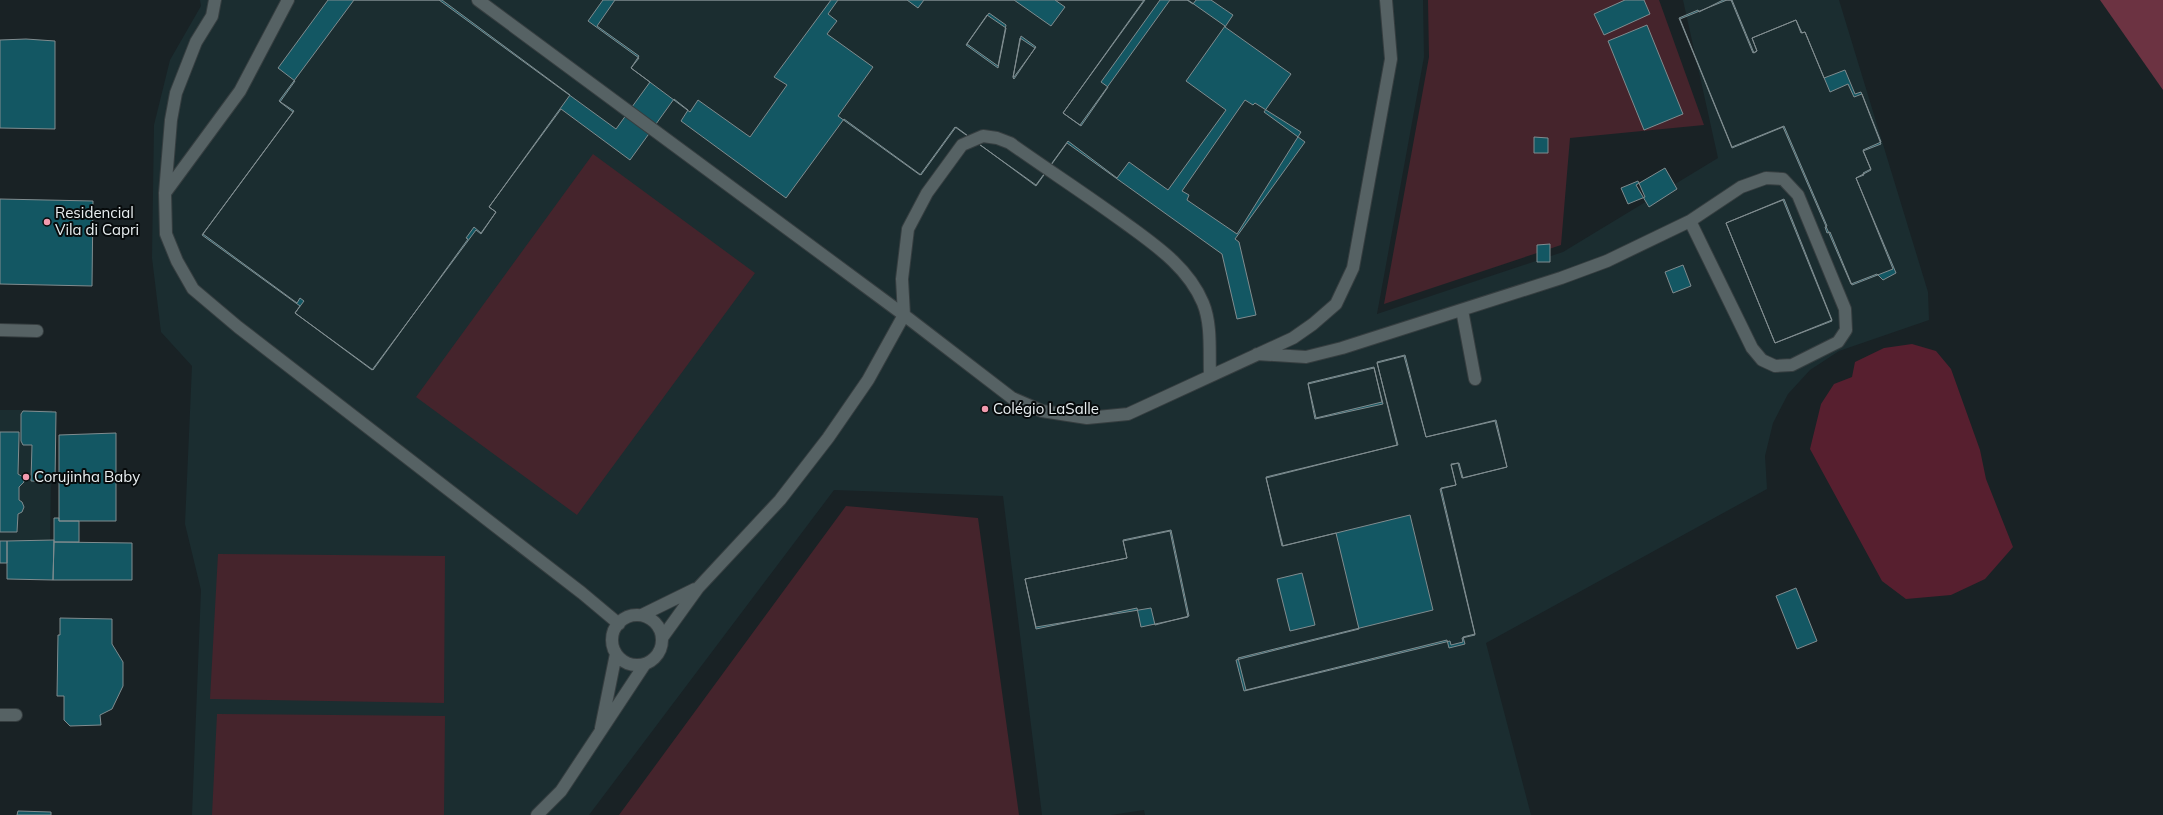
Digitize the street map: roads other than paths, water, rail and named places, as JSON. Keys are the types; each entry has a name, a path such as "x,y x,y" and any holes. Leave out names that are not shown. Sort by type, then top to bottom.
{"street":[{"path":"215,0 212,16 194,48 176,93 171,120 165,193 166,234 177,261 193,289 244,332 582,593 619,624"},
{"path":"165,193 240,91 288,0"},
{"path":"478,0 904,316 1012,398 1042,411 1087,418 1128,414 1293,338 1313,324 1336,304 1353,268 1391,59 1386,0"},
{"path":"662,638 698,588 780,500 828,438 868,380 904,316 902,279 908,229 927,193 962,145 984,136 997,138 1010,143 1092,199 1164,252 1180,268 1203,302 1208,319 1210,375"},
{"path":"1257,354 1306,356 1342,348 1462,310 1607,261 1690,221 1741,187 1766,178 1783,179 1798,195 1845,309 1846,330 1838,342 1792,365 1775,366 1762,360 1752,348 1690,221"},
{"path":"1462,310 1474,379"},
{"path":"0,330 37,331"},
{"path":"645,664 632,665 621,660 616,654 613,649 613,635 619,624 629,617 642,615 698,588"},
{"path":"537,815 561,791 645,664 656,657 662,645 661,632 654,621 642,615"},
{"path":"599,735 616,654"},
{"path":"0,715 16,715"}],"place":[{"name":"Residencial Vila di Capri","path":"47,222"},
{"name":"Colégio LaSalle","path":"985,409"},
{"name":"Corujinha Baby","path":"26,477"}]}
